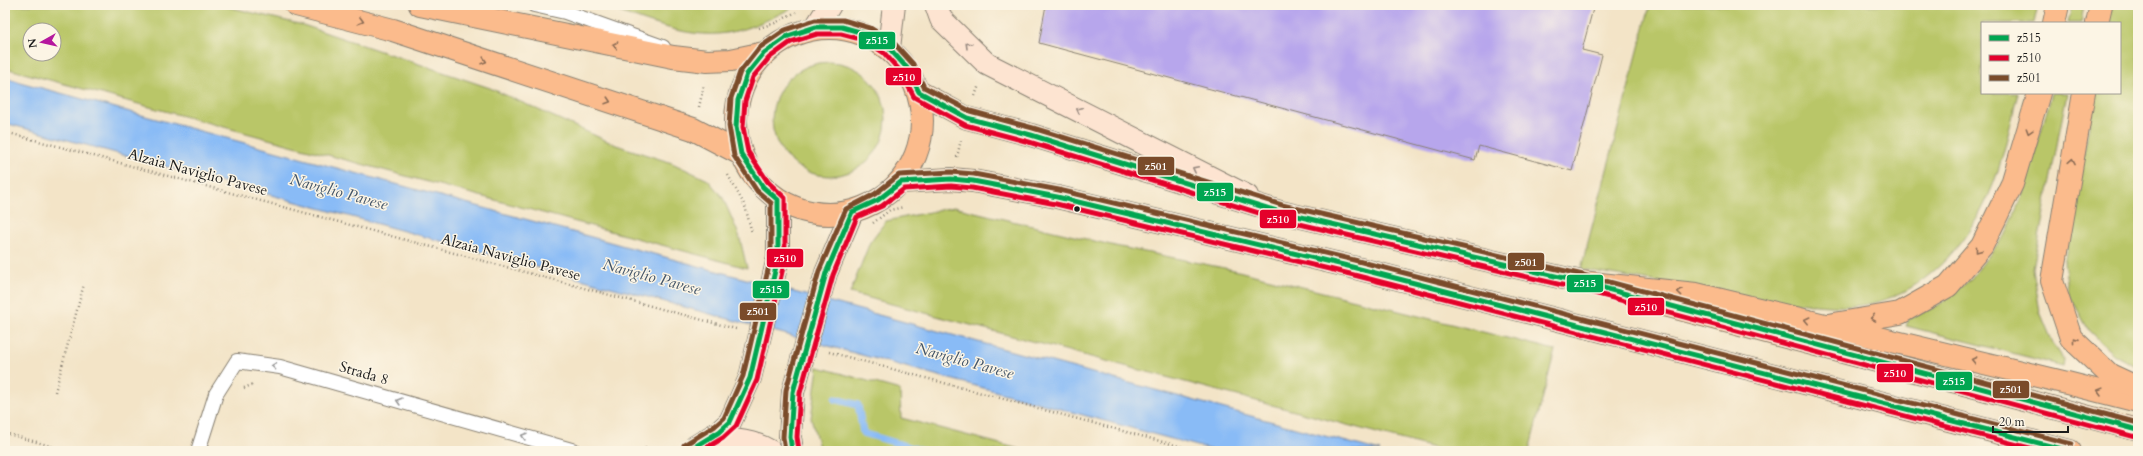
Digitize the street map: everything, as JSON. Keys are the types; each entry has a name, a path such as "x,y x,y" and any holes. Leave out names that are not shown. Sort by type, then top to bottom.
{"main road":[{"path":"296,5 393,30 693,129 741,154"},
{"path":"420,5 462,8 673,57 707,61 732,60 764,53"},
{"path":"816,27 830,5"},
{"path":"889,48 894,5"},
{"path":"936,5 941,19 987,64 1280,212"},
{"path":"2054,22 2058,5"},
{"path":"2097,22 2100,5"},
{"path":"816,27 842,27 867,34 889,48 907,68 919,92 923,116 921,139 914,162 901,182 887,195 870,206 852,212 826,215 808,212 778,200 763,187 750,171 741,154 736,127 738,100 747,74 764,53 788,36 816,27"},
{"path":"919,92 967,118 1031,135 1280,212 1580,282 2138,430"},
{"path":"1828,325 1900,313 1948,286 1982,246 2012,184 2039,94"},
{"path":"2084,94 2052,281 2071,338 2110,375 2138,388"},
{"path":"901,182 951,179 973,181 1057,198 1352,267 2070,451"},
{"path":"692,449 719,432 730,422 750,378 778,258 778,200"},
{"path":"792,451 790,437 793,392 826,273 852,212"},
{"path":"1580,282 1696,294 2067,382 2138,402"},
{"path":"692,449 707,443 731,440 756,445 770,451"}],"lane":[{"path":"534,5 565,12 707,61"},
{"name":"Strada 8","path":"198,451 216,394 237,361 280,367 575,451"}],"path":[{"name":"Alzaia Naviglio Pavese","path":"5,132 761,333"},
{"path":"870,226 890,210 909,206"},
{"path":"56,392 84,284"},
{"path":"806,344 1197,451"},
{"path":"239,391 254,384 260,384"},
{"path":"5,433 68,451"},
{"path":"643,451 644,448 662,451"}],"green space":[{"path":"5,5 220,5 303,25 490,88 616,145 672,163 708,180 723,198 739,235 747,268 5,68"},
{"path":"599,5 797,5 754,26 726,33 711,34 695,33 662,26"},
{"path":"1650,5 2038,5 2034,22 1981,22 1981,94 2018,94 1999,168 1981,211 1962,241 1951,255 1938,267 1910,288 1877,302 1855,306 1821,305 1761,299 1581,269"},
{"path":"2072,5 2084,5 2081,22 2068,22"},
{"path":"2112,5 2138,5 2138,368 2113,354 2089,331 2069,294 2064,263 2095,94 2121,94 2121,22 2108,22"},
{"path":"829,62 851,66 861,71 877,87 882,97 886,119 882,141 877,151 861,167 851,172 829,176 807,172 797,167 781,151 776,141 772,119 776,97 781,87 797,71 807,66"},
{"path":"2052,94 2067,94 2033,269 2040,312 2053,343 2064,360 2063,366 1906,326 1909,319 1936,307 1970,280 2007,232 2025,188"},
{"path":"954,207 1115,246 1234,270 1555,350 1529,451 1445,451 850,293 870,242 886,221"},
{"path":"818,367 900,390 901,418 1027,451 820,451 811,418"}],"water":[{"name":"Naviglio Pavese","path":"5,78 1380,451 1216,451 5,123"}],"building":[{"path":"1046,5 1594,5 1582,50 1602,55 1572,171 1479,146 1475,160 1039,43"}],"waterway":[{"path":"835,399 858,405 863,433 923,451"}],"transit line":[{"name":"z501","path":"684,445 715,426 724,418 743,376 771,257 771,203 757,191 734,156 729,126 731,98 740,72 759,48 785,30 815,20 843,20 870,28 893,42 913,64 924,87 970,111 1033,128 1282,205 1583,275 2138,423"},
{"name":"z515","path":"688,451 719,432 730,422 750,378 778,258 778,200 763,187 741,154 736,127 738,100 747,74 764,53 788,36 816,27 842,27 867,34 889,48 907,68 919,92 967,118 1031,135 1280,212 1581,282 2138,430"},
{"name":"z510","path":"701,451 723,438 736,426 757,380 785,259 785,198 768,182 748,152 743,127 745,101 753,77 769,58 791,42 817,34 841,34 864,40 884,53 901,72 914,97 965,125 1029,142 1278,219 1579,289 2136,437"},
{"name":"z501","path":"785,451 783,437 786,390 819,271 846,209 875,194 899,175 951,172 974,174 1059,190 1354,260 2072,444"},
{"name":"z515","path":"792,451 790,437 793,392 826,273 852,212 878,200 901,182 951,179 973,181 1057,197 1352,267 2070,451"},
{"name":"z510","path":"799,450 797,437 800,393 833,275 857,217 882,206 904,189 951,186 972,188 1056,204 1350,274 2042,451"}]}
